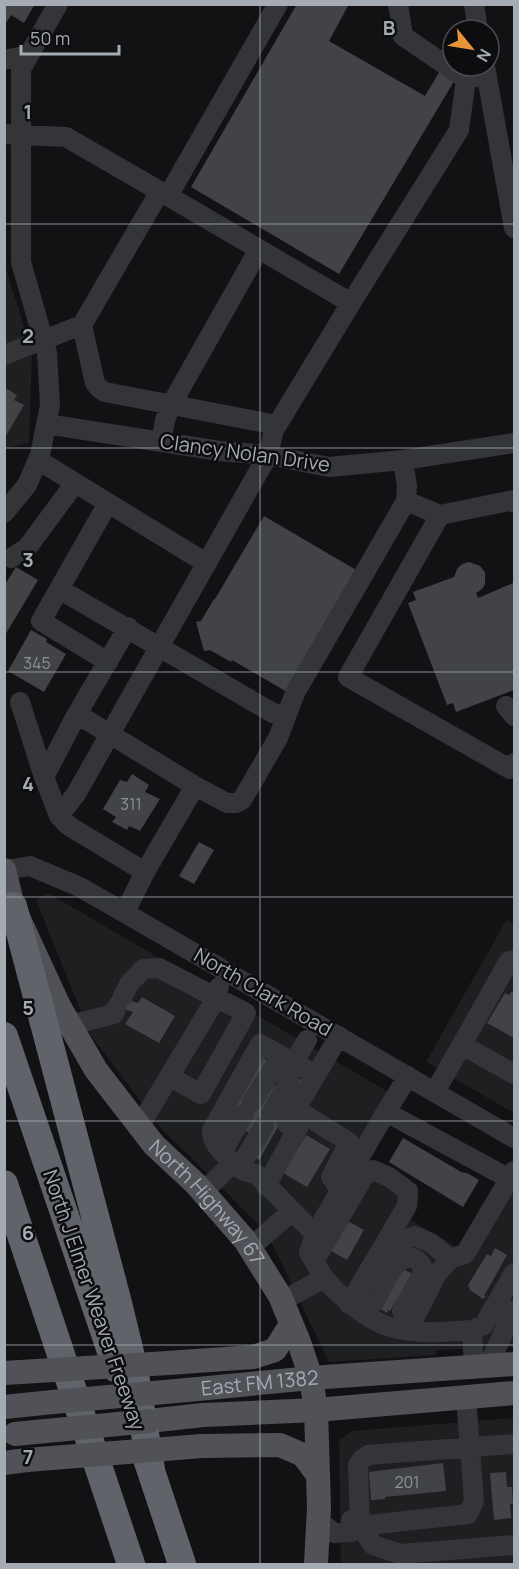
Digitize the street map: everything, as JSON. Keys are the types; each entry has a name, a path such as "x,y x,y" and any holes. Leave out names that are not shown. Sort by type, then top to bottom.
{"highway":[{"path":"13,906 118,1303 134,1369 151,1469"},
{"name":"North J Elmer Weaver Freeway","path":"4,1036 182,1564"},
{"path":"4,1184 131,1564"},
{"path":"4,1223 24,1263 34,1275"}],"main road":[{"name":"North Highway 67","path":"5,870 13,906 70,1025 96,1070 154,1145 203,1192 250,1248 282,1301 311,1378 316,1410 322,1527 316,1564"},
{"path":"4,1373 253,1357 275,1350 291,1324"},
{"name":"East FM 1382","path":"6,1407 311,1378 514,1364"},
{"name":"East FM 1382","path":"10,1434 203,1415 316,1410 514,1393"},
{"path":"16,1462 202,1446 280,1445 303,1455 318,1475"}],"street":[{"path":"4,513 27,485 38,460 50,405 48,353 21,262 13,249 12,134 21,69 58,4"},
{"path":"4,355 82,325 279,4"},
{"path":"59,816 76,794 268,455 277,425 459,130 466,79 403,36 398,4"},
{"path":"4,60 29,55"},
{"path":"487,78 506,138 514,228"},
{"path":"12,134 66,137 351,303"},
{"path":"161,442 165,420 171,405 259,249"},
{"path":"82,325 95,382 105,392 277,425"},
{"name":"Clancy Nolan Drive","path":"46,424 220,451 268,455 329,467 403,460 514,443"},
{"path":"38,460 206,563"},
{"path":"77,714 195,786 227,802 236,803 242,800 278,738 295,693 406,501 407,486 403,460"},
{"path":"7,555 27,549 75,483"},
{"path":"406,501 440,515 514,500 514,503"},
{"path":"108,503 41,621 108,662"},
{"path":"440,515 348,677 510,769 514,763"},
{"path":"59,589 273,713 286,715"},
{"path":"44,777 77,714 128,627"},
{"path":"20,702 59,816 69,826 145,872"},
{"path":"125,912 145,872 195,786"},
{"name":"North Clark Road","path":"5,870 30,866 80,887 514,1138"},
{"path":"435,1092 510,961 514,960"},
{"path":"70,1025 114,1014 129,984 143,969 159,968 246,1013 201,1094 170,1077"},
{"path":"139,1127 215,1000 214,996 227,971"},
{"path":"248,1169 261,1168 339,1036"},
{"path":"248,1169 267,1120 289,1081 290,1068 307,1040"},
{"path":"290,1068 260,1044 212,1130 211,1137 248,1169 315,1234"},
{"path":"462,1045 514,1074"},
{"path":"248,1169 248,1108 272,1070 290,1068 316,1075"},
{"path":"408,1076 315,1234 309,1253 324,1278 358,1306 397,1329 410,1325 444,1332 472,1330 484,1325 514,1273"},
{"path":"386,1112 512,1175 465,1254 450,1259 436,1274 410,1325"},
{"path":"203,1192 248,1169 305,1115 349,1142 331,1177 336,1184 342,1187"},
{"path":"315,1260 364,1176 373,1170 389,1177 408,1191 407,1206 358,1306"},
{"path":"250,1248 292,1211"},
{"path":"358,1306 408,1237 414,1236 431,1243 450,1259"},
{"path":"358,1306 373,1303 395,1266 401,1259 410,1257 420,1263 423,1273 402,1311 410,1325"},
{"path":"282,1301 324,1278"},
{"path":"481,1366 514,1310"},
{"path":"472,1330 481,1366"},
{"path":"360,1526 468,1514 474,1501 466,1397"},
{"path":"360,1526 358,1465 368,1455 514,1444"},
{"path":"322,1527 333,1520 351,1520 360,1526 373,1545 400,1554 435,1558 514,1545"}],"shaded area":[{"path":"4,262 32,353 29,443 5,448"},
{"path":"48,893 392,1094 354,1159 419,1198 407,1218 473,1256 514,1186 514,1347 437,1350 436,1355 329,1362 267,1233 158,1125 90,1034 36,900"},
{"path":"507,919 514,924 514,1113 426,1062"},
{"path":"514,1418 514,1564 341,1564 339,1440 352,1431"}],"building":[{"path":"4,4 35,4 24,23 11,15 4,26"},
{"path":"297,4 349,4 329,41 425,96 441,69 441,78 456,78 339,274 191,187"},
{"path":"4,387 17,395 14,400 24,405 4,439"},
{"path":"264,516 358,571 287,692 232,660 231,662 210,650 204,651 196,622 201,621"},
{"path":"469,562 480,566 485,572 485,584 476,593 478,598 513,583 514,585 514,690 456,712 453,703 447,705 408,603 416,600 413,592 454,577 462,564"},
{"path":"16,567 38,580 4,637 4,586"},
{"path":"31,630 66,654 44,692 8,671"},
{"path":"132,774 149,785 145,792 160,799 140,831 129,826 127,830 112,822 116,817 103,809 120,780 127,782"},
{"path":"199,842 214,850 194,884 179,876"},
{"path":"512,991 514,993 514,1038 487,1023 505,993 509,995"},
{"path":"113,996 138,1003 142,997 175,1016 159,1043 125,1024 133,1012 108,1004"},
{"path":"262,1057 269,1062 268,1081 281,1089 297,1078 304,1081 259,1160 252,1156 253,1135 241,1128 224,1140 217,1136"},
{"path":"306,1135 330,1149 307,1187 283,1173 297,1146 299,1147"},
{"path":"403,1138 479,1180 463,1207 389,1162"},
{"path":"344,1219 364,1230 347,1260 326,1248"},
{"path":"495,1248 507,1255 483,1299 470,1290 468,1285 487,1254 491,1256"},
{"path":"400,1267 414,1275 399,1302 396,1301 387,1313 376,1306"},
{"path":"443,1463 446,1491 371,1500 369,1472"},
{"path":"506,1472 507,1487 512,1487 511,1518 494,1520 490,1473"}]}
